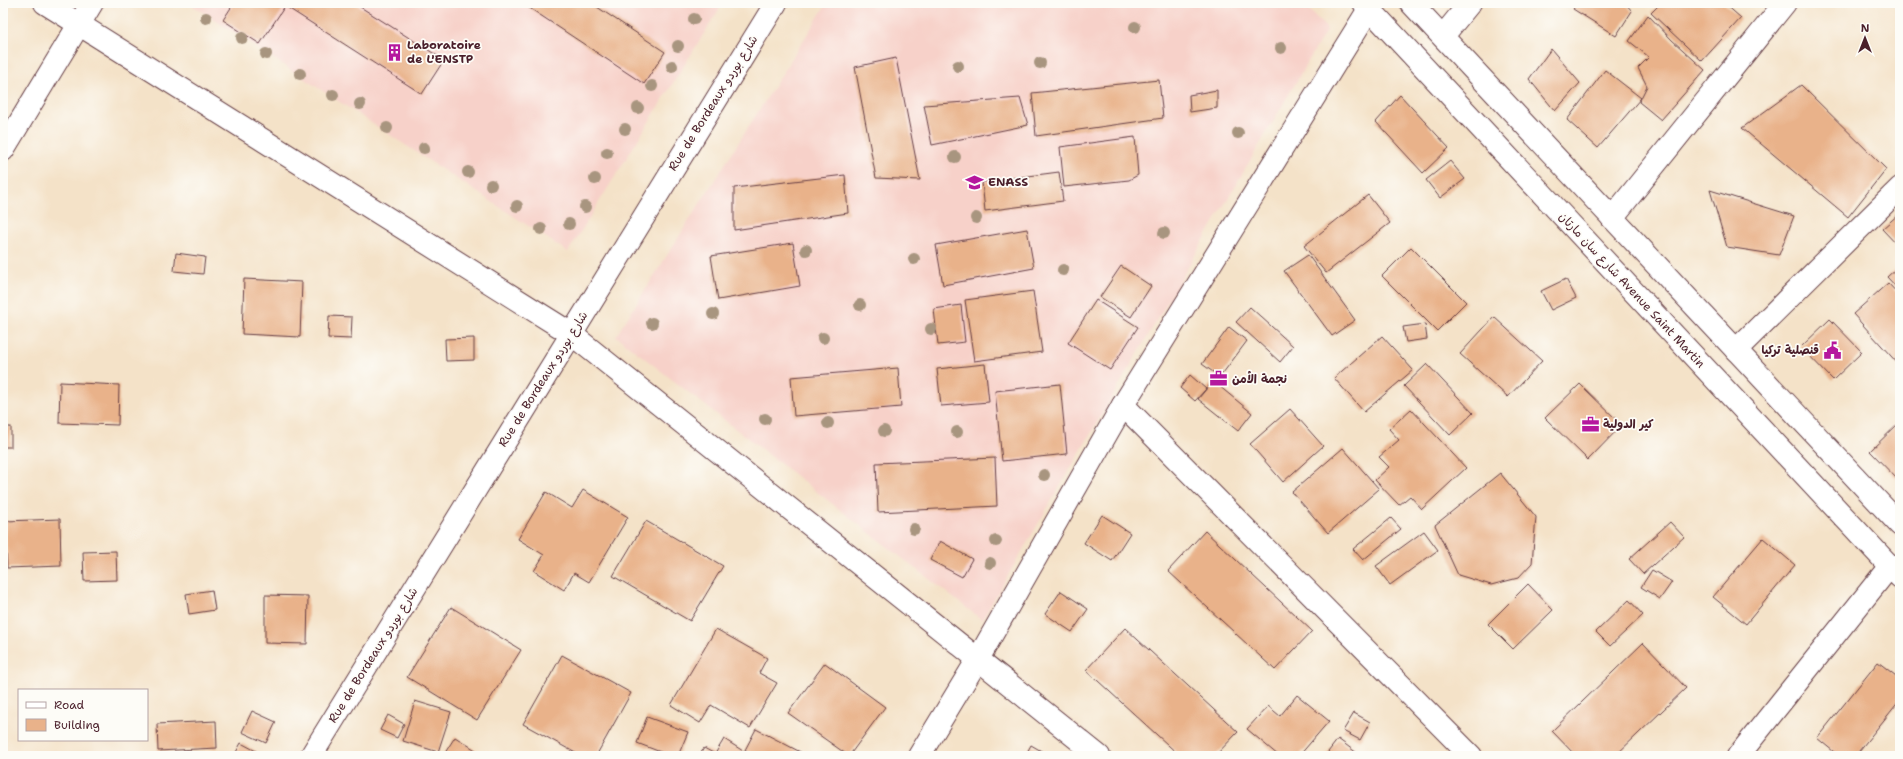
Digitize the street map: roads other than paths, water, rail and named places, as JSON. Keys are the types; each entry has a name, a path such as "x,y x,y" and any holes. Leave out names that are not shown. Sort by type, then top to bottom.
{"street":[{"path":"45,3 570,333 1099,756"},
{"path":"3,150 92,3"},
{"name":"Rue de Bordeaux شارع بوردو","path":"311,756 570,333 776,3"},
{"path":"1411,3 1900,525"},
{"path":"1443,36 1470,3"},
{"path":"1612,218 1785,3"},
{"path":"920,756 978,660 1123,405 1367,6"},
{"name":"شارع سان مارتان Avenue Saint Martin","path":"1367,6 1895,571"},
{"path":"1736,350 1900,188"},
{"path":"1123,405 1471,756"},
{"path":"1738,756 1895,571"}],"place":[{"name":"Laboratoire de L'ENSTP","path":"394,52"},
{"name":"ENASS","path":"975,182"},
{"name":"قنصلية تركيا","path":"1832,350"},
{"name":"نجمة الأمن","path":"1219,379"},
{"name":"كير الدولية","path":"1590,424"}]}
